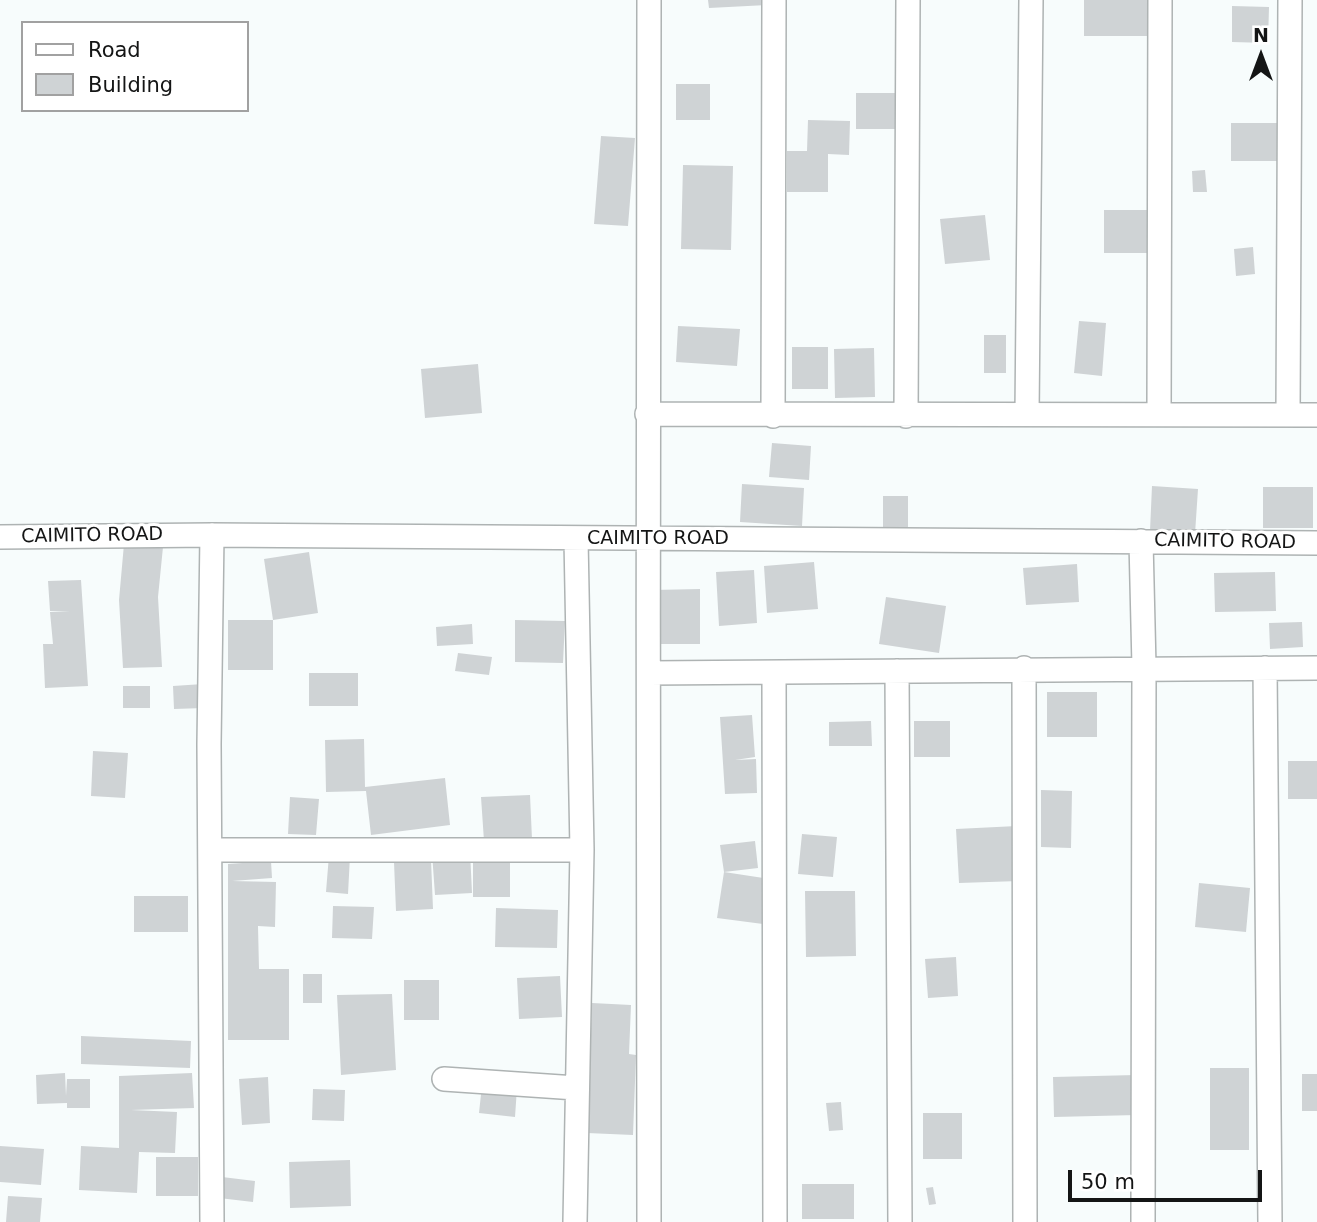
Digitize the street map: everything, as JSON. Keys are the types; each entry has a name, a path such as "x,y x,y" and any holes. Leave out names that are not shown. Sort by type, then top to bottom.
{"street":[{"path":"649,0 646,540 649,673 649,1222"},
{"path":"774,0 774,416"},
{"path":"905,416 908,0"},
{"path":"1027,414 1031,0"},
{"path":"1159,414 1160,0"},
{"path":"1288,414 1290,0"},
{"path":"647,414 1317,415"},
{"path":"212,535 212,1222"},
{"name":"CAIMITO ROAD","path":"0,537 212,535 1317,543"},
{"path":"575,1222 582,849 576,539"},
{"path":"1141,541 1144,667 1143,1222"},
{"path":"649,673 1144,667 1317,668"},
{"path":"1024,668 1026,1222"},
{"path":"1265,668 1270,1222"},
{"path":"897,671 900,1222"},
{"path":"774,673 775,1222"},
{"path":"211,850 582,849"},
{"path":"444,1079 576,1088"}],"building":[{"path":"708,0 766,0 767,5 709,8"},
{"path":"1084,0 1152,0 1152,36 1084,36"},
{"path":"1232,6 1269,7 1268,43 1232,42"},
{"path":"676,84 710,84 710,120 676,120"},
{"path":"856,93 902,93 902,129 856,129"},
{"path":"808,120 850,121 849,155 828,154 828,192 787,192 787,151 807,151"},
{"path":"1231,123 1278,123 1278,161 1231,161"},
{"path":"601,136 635,138 628,226 594,224"},
{"path":"683,165 733,166 731,250 681,249"},
{"path":"1205,170 1207,192 1193,192 1192,171"},
{"path":"1104,210 1152,210 1152,253 1104,253"},
{"path":"985,215 990,260 945,264 940,219"},
{"path":"1253,247 1255,274 1236,276 1234,249"},
{"path":"1079,321 1106,323 1102,376 1074,373"},
{"path":"678,326 740,329 737,366 676,362"},
{"path":"984,335 1006,335 1006,373 984,373"},
{"path":"792,347 828,347 828,389 792,389"},
{"path":"874,348 875,397 835,398 834,349"},
{"path":"478,364 482,413 425,418 421,369"},
{"path":"772,443 811,446 809,480 769,477"},
{"path":"742,484 804,488 802,526 740,522"},
{"path":"1152,486 1198,489 1195,534 1150,531"},
{"path":"1263,487 1313,487 1313,528 1263,528"},
{"path":"883,496 908,496 908,540 883,540"},
{"path":"124,544 163,547 158,597 162,667 123,668 119,600"},
{"path":"309,552 318,613 273,620 264,559"},
{"path":"814,562 818,609 767,613 764,566"},
{"path":"1077,564 1079,602 1026,605 1023,568"},
{"path":"754,570 757,623 719,626 716,572"},
{"path":"1275,572 1276,611 1215,612 1214,573"},
{"path":"81,580 88,686 45,688 43,644 53,644 50,612 70,611 50,611 48,581"},
{"path":"700,589 700,644 654,644 653,590"},
{"path":"886,597 946,606 939,653 879,644"},
{"path":"228,620 273,620 273,670 228,670"},
{"path":"515,620 565,621 563,663 515,662"},
{"path":"1302,622 1303,647 1270,649 1269,623"},
{"path":"472,624 473,644 437,646 436,627"},
{"path":"458,653 492,657 489,675 455,671"},
{"path":"309,673 358,673 358,706 309,706"},
{"path":"203,684 204,708 174,709 173,686"},
{"path":"123,686 150,686 150,708 123,708"},
{"path":"1047,692 1097,692 1097,737 1047,737"},
{"path":"752,715 755,757 735,760 756,759 757,793 725,794 720,717"},
{"path":"871,721 872,746 829,746 829,722"},
{"path":"914,721 950,721 950,757 914,757"},
{"path":"364,739 365,787 445,778 450,825 371,835 366,791 326,792 325,740"},
{"path":"93,751 128,753 125,798 91,796"},
{"path":"1288,761 1317,761 1317,799 1288,799"},
{"path":"1041,790 1072,791 1071,848 1041,847"},
{"path":"530,795 532,839 484,841 481,797"},
{"path":"290,797 319,799 316,835 288,834"},
{"path":"1017,826 1019,881 959,883 956,829"},
{"path":"802,834 837,837 833,877 798,874"},
{"path":"755,841 758,868 724,872 720,845"},
{"path":"470,851 472,893 435,895 432,853"},
{"path":"473,854 510,854 510,897 473,897"},
{"path":"329,855 350,856 348,894 326,892"},
{"path":"431,860 433,909 396,911 394,862"},
{"path":"271,861 272,878 232,881 276,882 275,927 258,926 259,969 289,969 289,1040 228,1040 228,864"},
{"path":"724,872 770,879 763,924 717,918"},
{"path":"1199,883 1250,888 1246,932 1195,927"},
{"path":"805,891 855,891 856,956 806,957"},
{"path":"134,896 188,896 188,932 134,932"},
{"path":"333,906 374,907 372,939 332,938"},
{"path":"496,908 558,910 557,948 495,947"},
{"path":"956,957 958,996 928,998 925,959"},
{"path":"303,974 322,974 322,1003 303,1003"},
{"path":"560,976 562,1017 519,1019 517,978"},
{"path":"404,980 439,980 439,1020 404,1020"},
{"path":"392,994 396,1070 341,1075 337,995"},
{"path":"592,1003 631,1005 629,1054 636,1055 633,1135 587,1133"},
{"path":"81,1036 191,1041 190,1068 81,1064"},
{"path":"1210,1068 1249,1068 1249,1150 1210,1150"},
{"path":"65,1073 66,1096 67,1079 90,1079 90,1108 67,1108 67,1103 37,1104 36,1075"},
{"path":"192,1073 194,1108 131,1110 177,1112 175,1153 139,1152 137,1193 79,1190 81,1146 119,1148 119,1076"},
{"path":"1302,1074 1317,1074 1317,1111 1302,1111"},
{"path":"1136,1075 1137,1115 1054,1117 1053,1077"},
{"path":"268,1077 270,1123 242,1125 239,1079"},
{"path":"482,1085 517,1088 515,1117 479,1113"},
{"path":"313,1089 345,1090 344,1121 312,1120"},
{"path":"841,1102 843,1130 829,1131 826,1103"},
{"path":"923,1113 962,1113 962,1159 923,1159"},
{"path":"0,1146 44,1149 41,1185 0,1182"},
{"path":"156,1157 198,1157 198,1196 156,1196"},
{"path":"350,1160 351,1206 290,1208 289,1162"},
{"path":"222,1177 255,1181 253,1202 219,1198"},
{"path":"802,1184 854,1184 854,1219 802,1219"},
{"path":"933,1187 936,1204 929,1205 926,1188"},
{"path":"8,1196 42,1198 40,1222 6,1222"}]}
